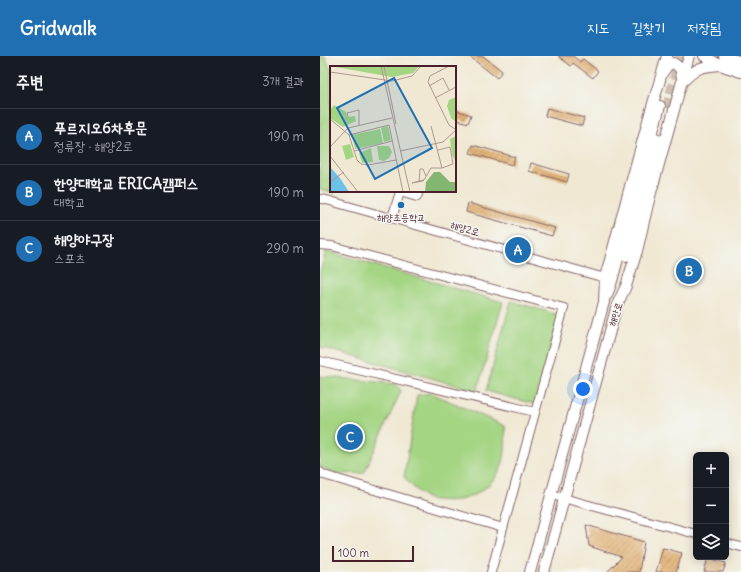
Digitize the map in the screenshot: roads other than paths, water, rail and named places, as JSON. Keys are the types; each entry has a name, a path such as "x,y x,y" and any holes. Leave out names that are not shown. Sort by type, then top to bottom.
{"main road":[{"name":"해안로","path":"544,572 617,305 626,286 635,257 649,200 690,56"},
{"path":"704,56 741,62"},
{"path":"682,81 701,67 722,60"},
{"path":"722,60 741,72"},
{"name":"해안로","path":"530,572 604,302 605,278 664,62"},
{"path":"664,62 668,65 673,64 679,66 681,69 682,81"},
{"path":"604,302 612,281 633,203 664,107 618,285 617,305"}],"street":[{"path":"392,218 400,192 417,197 419,192"},
{"name":"해양2로","path":"320,200 323,199 605,278"},
{"path":"320,245 332,246 564,308 491,572"},
{"path":"320,361 535,412"},
{"path":"320,472 324,475 362,487 503,528"},
{"path":"552,495 693,533"},
{"path":"729,544 741,547"}],"tunnel":[{"path":"667,108 680,56"}],"place":[{"name":"해양초등학교","path":"401,205"},
{"name":"푸르지오6차후문","path":"518,250"},
{"name":"한양대학교 ERICA캠퍼스","path":"689,271"},
{"name":"해양야구장","path":"350,437"}]}
